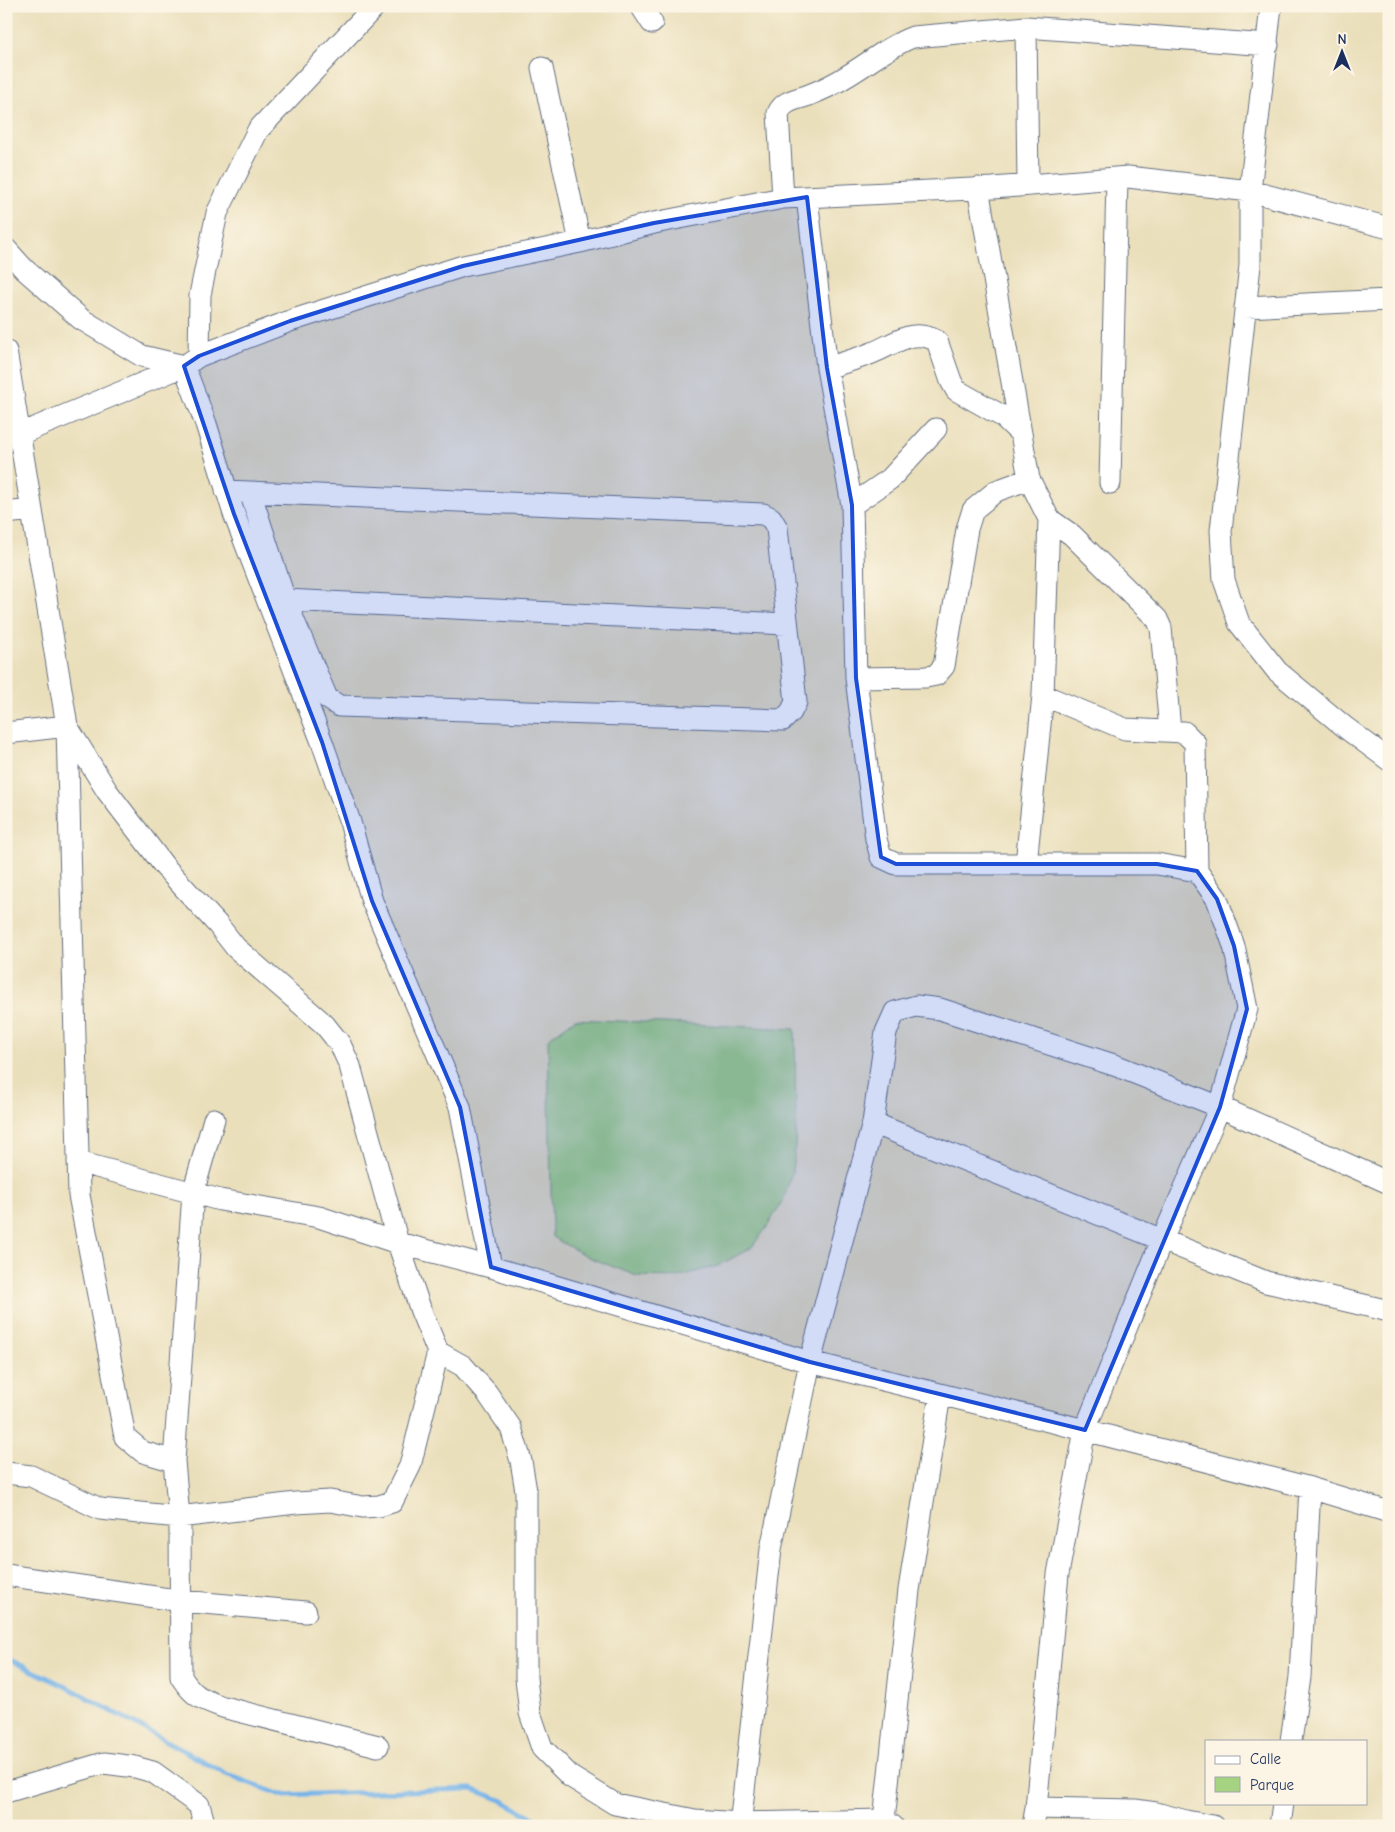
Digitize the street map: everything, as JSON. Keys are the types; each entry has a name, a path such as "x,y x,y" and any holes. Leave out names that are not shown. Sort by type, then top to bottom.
{"street":[{"path":"375,6 258,130 217,212 200,295 192,361 206,424 226,491 322,742 350,822 372,901 460,1107 491,1267"},
{"path":"1271,6 1250,191 1250,265 1221,531 1224,580 1239,624 1277,671 1346,728 1389,760"},
{"path":"783,198 778,113 781,107 786,102 809,95 846,77 900,42 913,37 1026,27 1268,45"},
{"path":"1026,27 1028,185"},
{"path":"542,68 580,242"},
{"path":"14,423 192,361 290,321 463,266 580,242 654,223 783,198 1028,185 1128,177 1250,191 1389,228"},
{"path":"1110,483 1117,178"},
{"path":"978,188 1029,479 1049,519 1043,695 1026,864"},
{"path":"807,197 827,368 852,505 856,678 876,839 881,857 896,864 1157,864 1197,871"},
{"path":"6,249 24,269 87,323 142,356 192,361"},
{"path":"1245,307 1389,300"},
{"path":"827,368 873,353 908,337 917,335 928,336 937,341 956,390 1002,416 1021,434"},
{"path":"6,351 14,423 31,510 67,726 79,1195 125,1437 143,1452 174,1461"},
{"path":"852,505 890,479 936,429"},
{"path":"856,678 926,677 936,675 944,666 967,529 973,510 996,491 1029,479"},
{"path":"226,491 250,492 763,514 771,518 777,528 796,702 792,712 783,720 339,706 327,698 285,600 250,492"},
{"path":"6,514 31,510"},
{"path":"1049,519 1072,535 1156,619 1161,628 1170,731"},
{"path":"285,600 786,624"},
{"path":"1043,695 1125,729 1184,732 1194,743 1197,871 1217,899 1234,946 1247,1009 1220,1107 1162,1240 1085,1430 1058,1574 1034,1817 1135,1810 1212,1826"},
{"path":"6,733 67,726"},
{"path":"6,1473 31,1476 100,1509 179,1517 296,1503 330,1501 364,1508 378,1506 392,1502 410,1466 438,1352 421,1311 398,1242 350,1066 340,1044 324,1024 236,948 218,925 165,867 106,790 67,726"},
{"path":"740,1824 771,1549 810,1362 873,1123 886,1032 895,1012 916,1006 940,1009 1117,1066 1220,1107 1389,1183"},
{"path":"214,1119 193,1193 174,1461 179,1517 182,1601 181,1677 192,1692 205,1701 222,1707 378,1746"},
{"path":"873,1123 1266,1282 1389,1311"},
{"path":"78,1162 220,1200 319,1217 398,1242 491,1267 810,1362 1310,1488 1389,1512"},
{"path":"438,1352 463,1366 487,1394 511,1428 522,1461 526,1491 526,1678 530,1713 542,1748 571,1777 615,1804 695,1820 740,1824 888,1823 909,1590 940,1395"},
{"path":"1291,1740 1300,1677 1310,1488"},
{"path":"6,1575 182,1601 306,1612"},
{"path":"6,1792 104,1763 135,1767 153,1772 199,1805 205,1826"},
{"path":"1280,1826 1283,1804"}],"highlighted area":[{"path":"807,197 827,368 852,505 856,678 881,857 896,864 1157,864 1197,871 1217,899 1234,946 1247,1009 1220,1107 1085,1430 810,1362 491,1267 460,1107 372,901 322,742 234,514 184,366 199,356 290,321 463,266 654,223"}],"green space":[{"path":"575,1019 795,1029 796,1137 792,1172 784,1198 767,1227 751,1248 718,1266 677,1277 637,1276 588,1257 552,1237 548,1039"}],"waterway":[{"path":"6,1658 73,1690 226,1774 281,1795 472,1789 501,1800 548,1826"}]}
